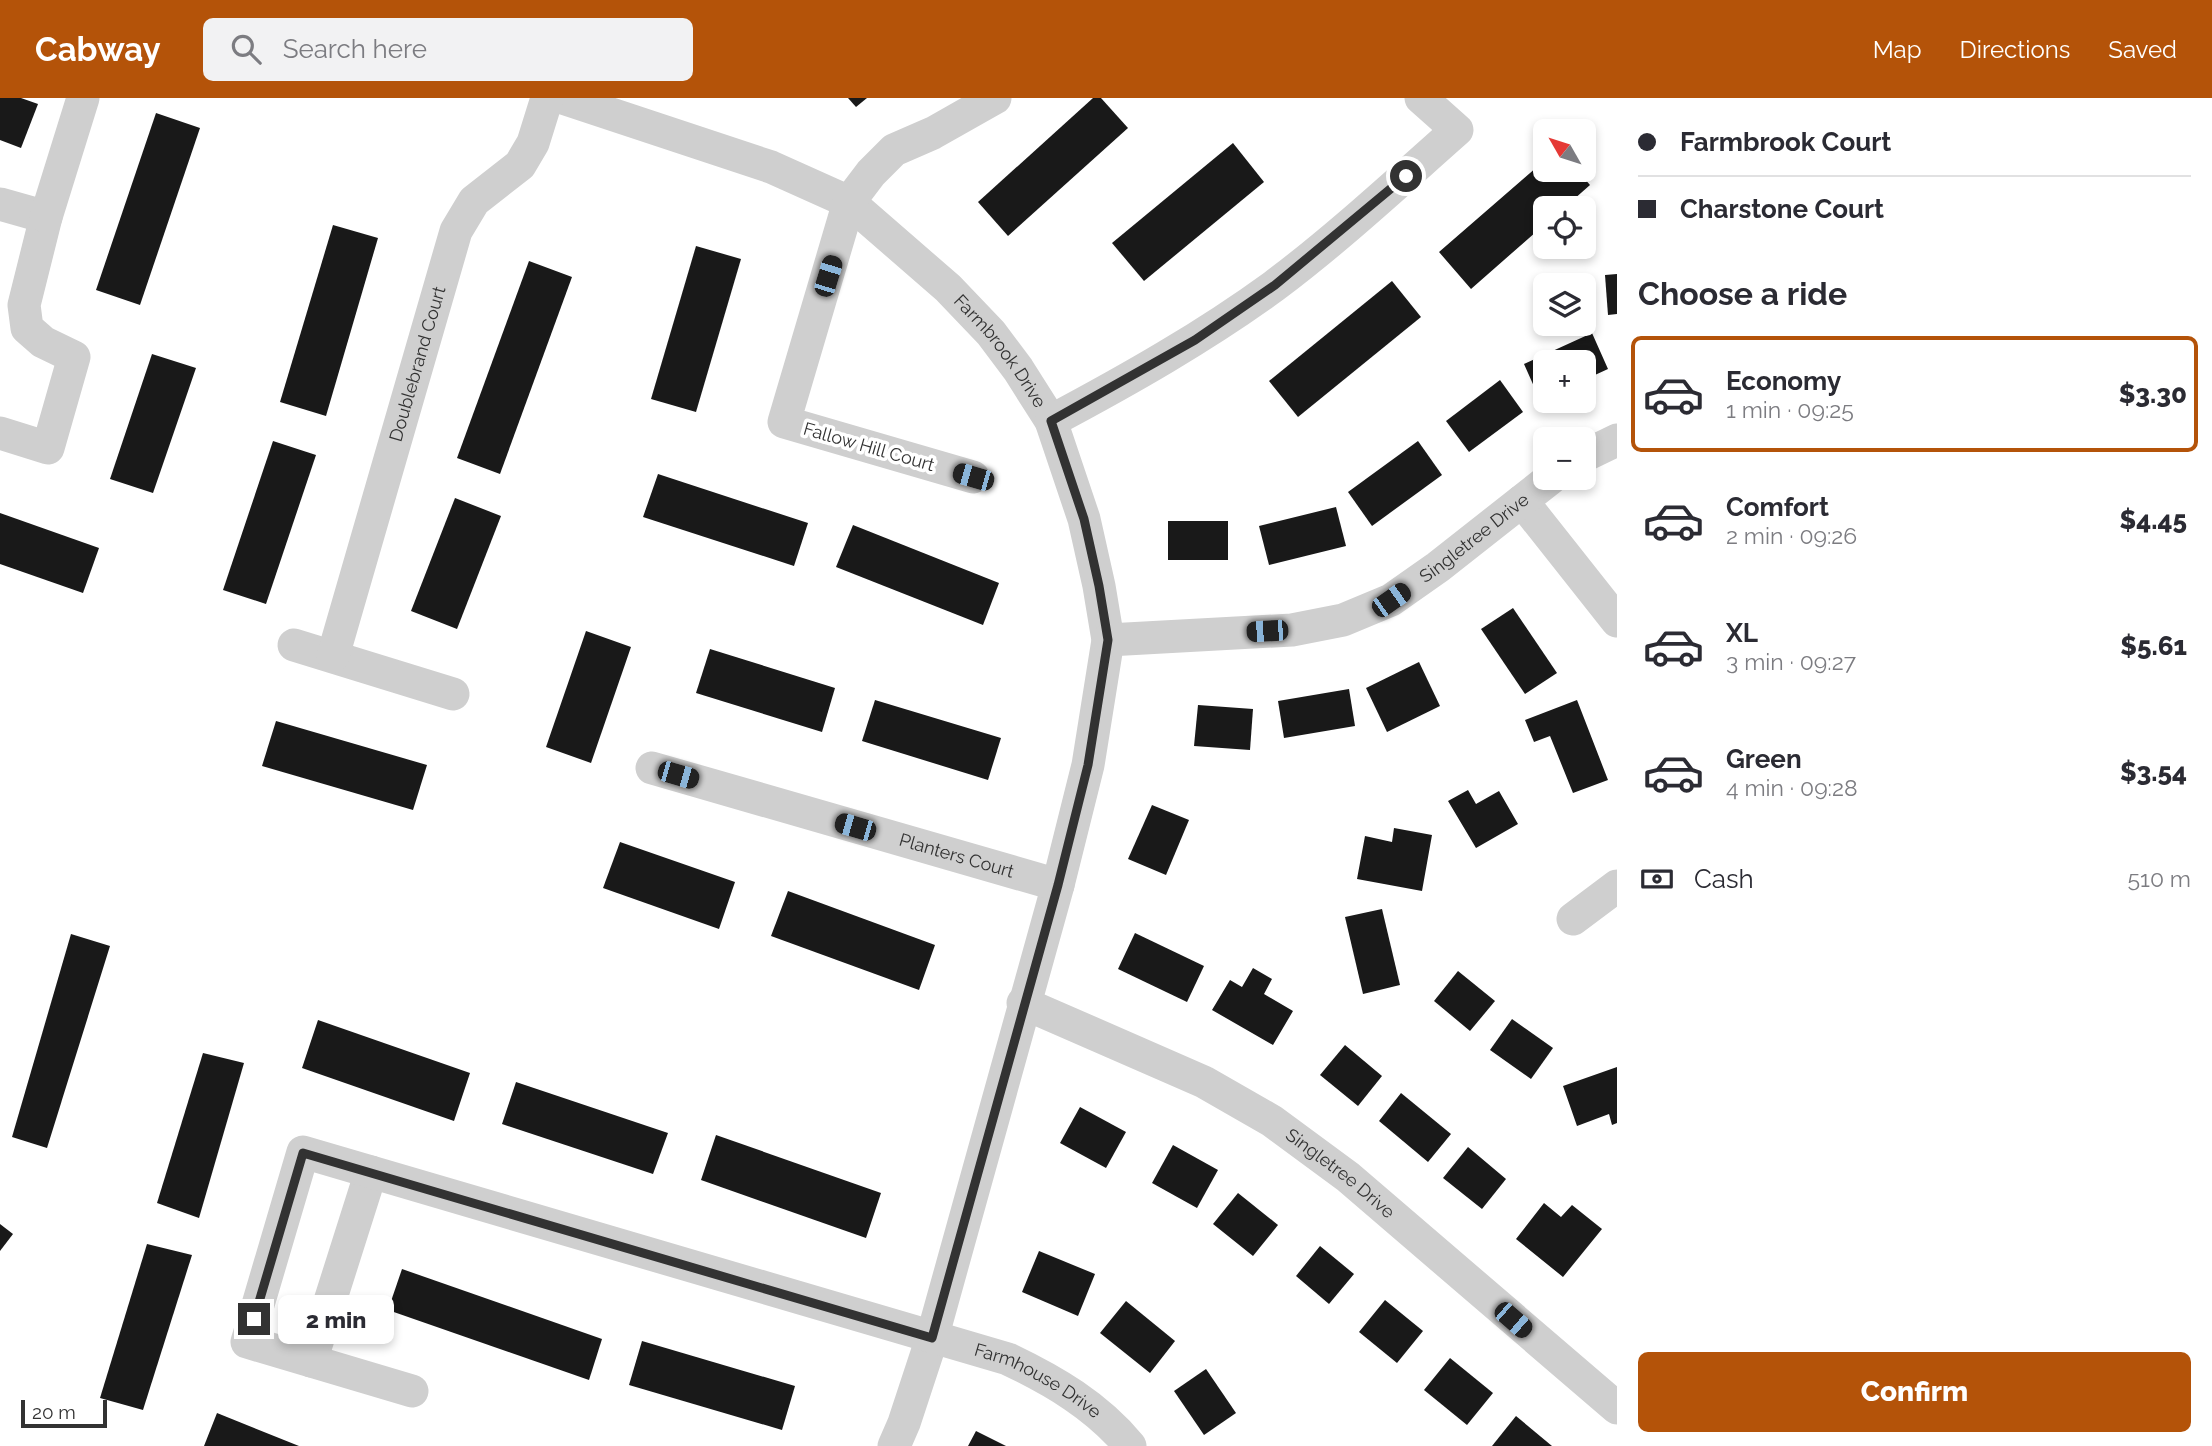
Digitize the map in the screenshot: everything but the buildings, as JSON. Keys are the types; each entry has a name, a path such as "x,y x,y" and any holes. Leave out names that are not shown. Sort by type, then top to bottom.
{"street":[{"path":"0,433 48,448 74,357 43,342 27,328 24,305 46,217 83,98"},
{"name":"Doublebrand Court","path":"334,656 456,231 474,201 520,165 533,143 547,98"},
{"name":"Farmbrook Drive","path":"563,98 771,167 849,202 948,288 991,333 1018,369 1051,421 1084,519 1108,640 1088,765 1058,885 932,1338 894,1446"},
{"path":"849,202 871,173 894,150 933,133 995,98"},
{"path":"1051,421 1195,340 1275,285 1371,206 1457,130 1422,98"},
{"name":"Fallow Hill Court","path":"849,202 784,422 973,477"},
{"path":"0,204 46,217"},
{"path":"1596,450 1617,440"},
{"name":"Singletree Drive","path":"1108,640 1292,630 1343,620 1391,600 1536,490"},
{"path":"1522,501 1617,621"},
{"path":"294,645 453,694"},
{"name":"Planters Court","path":"652,768 1058,885"},
{"path":"1573,919 1617,886"},
{"name":"Singletree Drive","path":"1023,1003 1204,1082 1272,1121 1348,1177 1617,1408"},
{"name":"Farmhouse Drive","path":"311,1362 247,1342 303,1153 1008,1359 1048,1378 1114,1427 1130,1446"},
{"path":"371,1172 311,1362 412,1391"}],"route":[{"path":"254,1319 303,1153 932,1338 1058,885 1088,765 1108,640 1084,519 1051,421 1195,340 1275,285 1406,176"}]}
